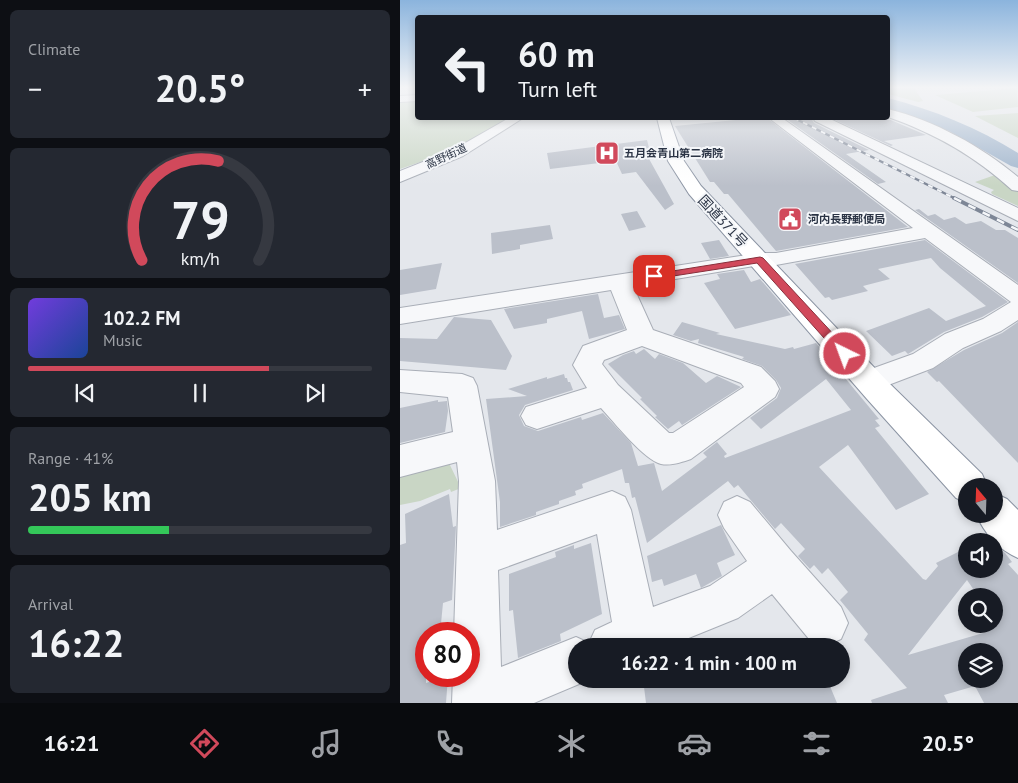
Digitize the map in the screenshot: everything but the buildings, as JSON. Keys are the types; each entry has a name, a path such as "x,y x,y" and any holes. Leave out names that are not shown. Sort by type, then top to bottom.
{"highway":[{"name":"国道371号","path":"664,120 676,161 708,206 961,478"}],"street":[{"name":"高野街道","path":"400,177 458,153 514,120"},
{"path":"778,120 1018,296"},
{"path":"823,120 1018,215"},
{"path":"908,120 976,153 996,166 1018,186"},
{"path":"400,316 776,259 930,231"},
{"path":"619,282 643,336"},
{"path":"870,381 923,361 954,341 992,325 1018,308"},
{"path":"643,336 751,375 764,389 680,448 662,449 607,394 587,365 593,353 628,339 643,336"},
{"path":"400,382 462,386 477,481 477,702 568,664"},
{"path":"536,416 607,394"},
{"path":"400,462 471,443"},
{"path":"478,557 612,510 624,638"},
{"path":"737,515 776,566 825,623"},
{"path":"632,638 722,603 776,566"}],"green space":[{"path":"400,120 506,120 455,150 400,169"},
{"path":"982,120 1018,120 1018,138"},
{"path":"994,167 1018,190 1018,206 992,194 991,192 994,190 975,182 995,175 986,170"},
{"path":"448,461 461,488 451,492 450,489 420,501 400,505 400,473"}],"waterway":[{"path":"937,120 988,144 1018,162"}],"railway":[{"path":"798,120 1018,230"}],"place":[{"name":"五月会青山第二病院","path":"607,153"},
{"name":"河内長野郵便局","path":"790,219"}],"route":[{"path":"654,276 760,260 845,354"}]}
